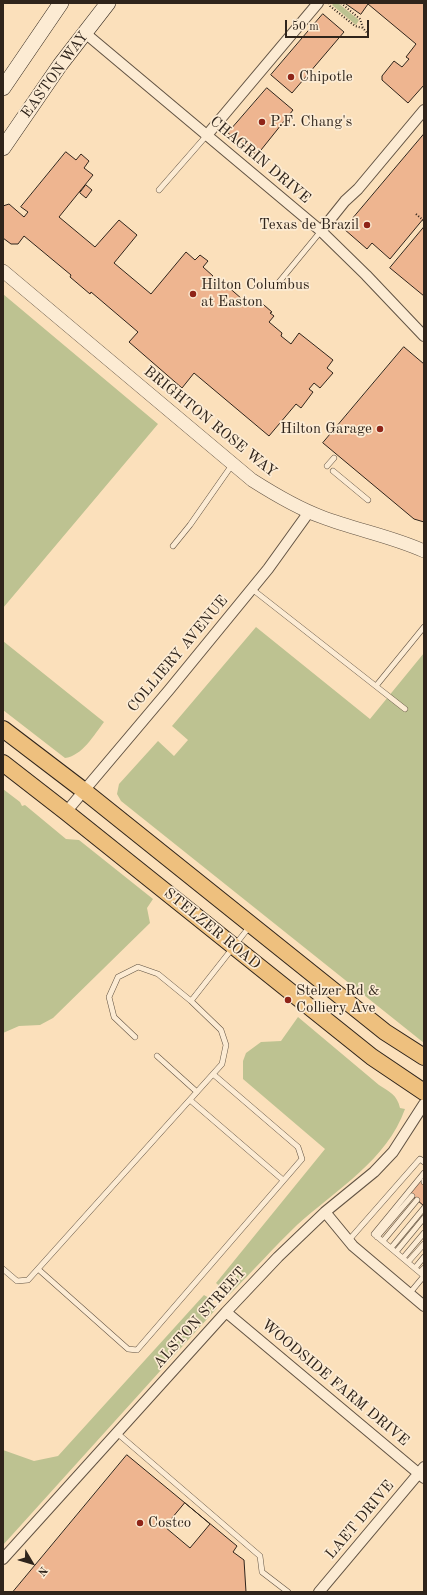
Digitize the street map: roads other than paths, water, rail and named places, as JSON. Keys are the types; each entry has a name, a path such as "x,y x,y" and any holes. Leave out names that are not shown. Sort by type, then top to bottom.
{"main road":[{"name":"EASTON WAY","path":"3,148 60,65 108,3"},
{"path":"3,88 56,5"},
{"name":"STELZER ROAD","path":"3,729 83,790 385,1032 424,1057"},
{"name":"STELZER ROAD","path":"3,763 372,1057 424,1092"}],"street":[{"path":"207,135 318,3"},
{"name":"CHAGRIN DRIVE","path":"85,33 320,231 362,271 424,336"},
{"path":"320,231 358,189 424,110"},
{"name":"BRIGHTON ROSE WAY","path":"3,271 232,464 264,488 308,512 334,522 399,541 424,551"},
{"name":"COLLIERY AVENUE","path":"66,812 252,589 281,552 308,512"},
{"name":"ALSTON STREET","path":"3,1559 226,1312 278,1257 325,1212 374,1172 393,1152 408,1131 424,1104"},
{"path":"325,1212 349,1240 377,1267 424,1306"},
{"name":"WOODSIDE FARM DRIVE","path":"226,1312 422,1473"},
{"name":"LAET DRIVE","path":"319,1592 422,1473"}],"lane":[{"path":"159,190 207,135"},
{"path":"275,287 320,231"},
{"path":"327,466 334,458"},
{"path":"174,546 232,464"},
{"path":"333,471 368,500"},
{"path":"252,589 406,709"},
{"path":"376,686 424,627"},
{"path":"191,1001 250,925"},
{"path":"3,1269 17,1281 28,1280 222,1064 226,1044 221,1030 191,1001 158,974 138,966 118,977 109,997 114,1017 135,1037"},
{"path":"158,1056 197,1092"},
{"path":"38,1269 128,1350 136,1350 302,1159 298,1146 213,1074"},
{"path":"190,1100 283,1180"},
{"path":"349,1240 420,1159 424,1162"},
{"path":"423,1275 374,1234 424,1173"},
{"path":"377,1237 412,1196"},
{"path":"383,1241 417,1200"},
{"path":"391,1248 424,1208"},
{"path":"396,1252 424,1218"},
{"path":"403,1258 424,1233"},
{"path":"408,1262 424,1244"},
{"path":"415,1268 424,1257"},
{"path":"409,1294 423,1275 424,1268"},
{"path":"116,1433 260,1556 262,1572 288,1592"}],"place":[{"name":"Chipotle","path":"291,77"},
{"name":"P.F. Chang's","path":"262,122"},
{"name":"Texas de Brazil","path":"367,225"},
{"name":"Hilton Columbus at Easton","path":"193,294"},
{"name":"Hilton Garage","path":"380,429"},
{"name":"Stelzer Rd & Colliery Ave","path":"288,1000"},
{"name":"Costco","path":"140,1523"}]}
